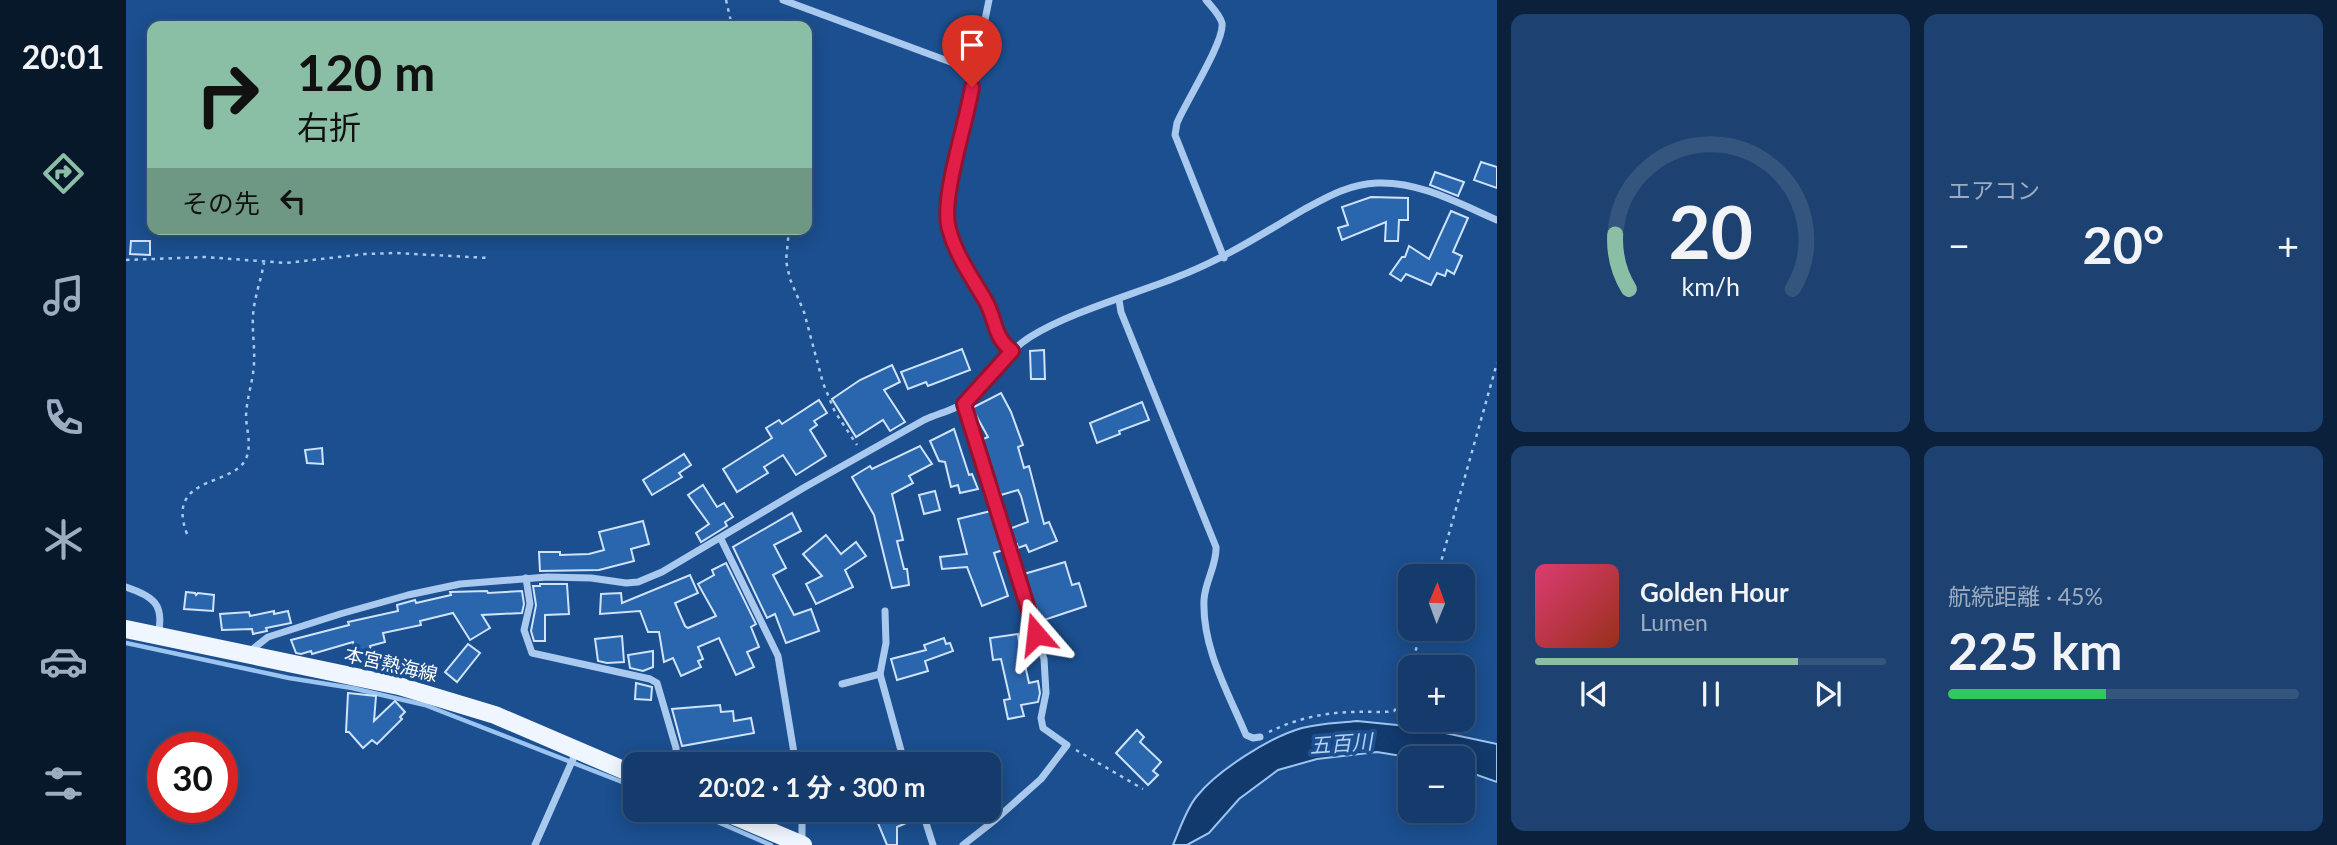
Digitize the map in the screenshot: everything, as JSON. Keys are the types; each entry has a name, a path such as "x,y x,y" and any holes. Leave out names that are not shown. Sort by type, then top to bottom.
{"main road":[{"name":"本宮熱海線","path":"126,629 399,686 444,698 495,715 623,770"},
{"path":"748,822 802,845"}],"street":[{"path":"783,0 975,71"},
{"path":"989,0 970,103 951,181 947,219 948,229 966,270 986,302 995,332 1002,343 1012,351"},
{"path":"1206,0 1221,19 1221,31 1177,122 1175,135 1224,258"},
{"path":"248,655 256,645 268,638 408,595 460,584 526,578 591,578 626,583 638,582 662,572 863,454 925,420 964,404 1012,351 1030,337 1224,258 1332,194 1367,184 1385,183 1414,187 1497,220"},
{"path":"1119,300 1121,313 1216,547 1216,555 1205,586 1204,601 1210,649 1246,735 1260,737"},
{"path":"963,845 988,827 1041,779 1062,755 1067,745 1044,728 1041,718 1046,693 1044,659 964,404"},
{"path":"721,538 778,656 794,752"},
{"path":"526,578 530,604 524,630 532,653 650,679 657,683 676,752"},
{"path":"126,587 149,597 158,606 161,622 158,635"},
{"path":"885,611 886,643 880,674 901,752"},
{"path":"842,684 880,674"},
{"path":"535,845 577,750"},
{"path":"802,822 802,845"},
{"path":"926,822 933,845"}],"path":[{"path":"726,0 731,21"},
{"path":"788,235 786,256 788,270 796,297 804,312 822,383 835,412 863,454"},
{"path":"126,260 205,257 286,263 395,253 489,258"},
{"path":"187,534 182,515 185,501 199,486 239,467 248,453 246,417 254,365 253,312 264,263"},
{"path":"1440,564 1497,363"},
{"path":"1260,737 1283,725 1318,716 1394,711 1398,706"},
{"path":"1067,745 1143,789"}],"water":[{"name":"五百川","path":"1357,721 1398,725 1398,732 1441,732 1497,744 1497,782 1475,774 1475,746 1398,746 1398,755 1377,752 1317,759 1278,770 1239,799 1209,833 1187,845 1173,845 1193,801 1218,776 1245,756 1289,732 1323,724"}],"building":[{"path":"1481,162 1497,167 1497,188 1474,180"},
{"path":"1435,172 1464,182 1458,196 1430,185"},
{"path":"1371,197 1408,198 1408,220 1399,220 1398,241 1385,241 1386,222 1342,240 1338,228 1348,225 1342,207"},
{"path":"1451,211 1468,218 1453,252 1462,256 1454,274 1447,270 1445,276 1437,273 1431,285 1406,274 1401,281 1390,274 1402,257 1405,257 1409,246 1429,259"},
{"path":"131,241 150,241 150,255 130,254"},
{"path":"962,349 970,370 928,386 926,382 908,389 901,372"},
{"path":"1044,350 1045,379 1031,379 1030,351"},
{"path":"892,365 900,382 884,390 905,422 890,431 883,420 856,437 832,399 860,380"},
{"path":"1001,393 1023,445 1018,447 1024,468 1029,466 1044,524 1049,522 1057,541 1029,552 1026,545 1018,548 1017,544 1014,545 1009,529 1028,522 1021,496 1018,490 1001,495 981,440 988,437 972,408"},
{"path":"819,400 827,413 814,421 817,425 810,430 826,456 796,475 783,455 764,467 768,473 737,492 723,469 772,438 766,428 779,420 782,424"},
{"path":"1142,402 1149,420 1097,443 1090,423"},
{"path":"954,429 969,475 972,474 978,489 960,493 958,485 951,487 945,462 939,461 930,441"},
{"path":"920,446 932,464 909,476 913,483 892,494 903,540 897,541 904,569 907,569 909,585 892,588 874,515 852,477 870,466 872,469"},
{"path":"322,448 323,464 307,463 305,450"},
{"path":"684,454 691,465 679,473 682,477 652,495 643,480"},
{"path":"703,485 717,507 724,503 733,517 725,522 727,526 701,542 696,533 709,524 688,495"},
{"path":"935,491 940,510 924,514 919,495"},
{"path":"991,511 1003,550 994,553 1008,596 982,606 967,567 942,569 940,557 967,554 958,519"},
{"path":"792,513 801,531 774,545 786,568 773,575 794,615 811,609 819,631 786,643 775,614 767,618 733,547"},
{"path":"643,521 649,544 631,549 634,561 599,570 540,571 539,552 560,552 560,555 589,554 604,550 599,532"},
{"path":"826,535 841,554 856,542 866,556 845,570 853,587 816,604 806,584 822,576 803,554"},
{"path":"1065,562 1072,585 1079,583 1086,606 1041,621 1024,574"},
{"path":"726,563 756,624 751,627 759,647 747,652 754,667 736,675 719,638 698,647 703,659 698,661 701,667 681,676 673,658 664,662 659,632 648,632 640,611 600,614 601,594 621,593 622,603 690,575 698,593 675,603 688,628 716,616 698,584 714,575 712,570"},
{"path":"567,584 569,614 545,615 545,641 534,641 531,631 536,605 533,586"},
{"path":"522,591 522,613 482,615 490,628 470,640 453,613 420,621 421,625 383,633 385,642 370,646 373,659 358,662 353,642 312,654 311,651 301,654 296,653 291,640 349,625 348,622 398,611 397,605 415,600 416,603 451,595 450,592"},
{"path":"186,592 214,595 213,611 184,609"},
{"path":"274,611 274,614 288,611 291,623 266,628 267,631 253,634 252,629 222,630 220,614 249,612 250,616"},
{"path":"1018,634 1021,657 1023,656 1029,683 1038,681 1040,693 1038,702 1021,705 1024,716 1008,719 1004,700 1010,699 1001,659 993,660 990,638"},
{"path":"622,636 624,662 598,661 595,639"},
{"path":"944,638 953,651 925,661 928,671 897,680 891,659 926,650 924,645"},
{"path":"468,644 480,653 457,682 445,672"},
{"path":"653,651 653,667 643,671 630,668 628,655"},
{"path":"636,683 652,687 651,700 635,699"},
{"path":"348,693 376,696 374,721 395,701 405,712 400,717 402,719 377,744 372,740 363,748 346,732"},
{"path":"720,705 721,712 733,711 734,721 751,718 754,733 682,746 672,709"},
{"path":"1137,730 1144,737 1140,742 1161,762 1153,771 1158,775 1148,785 1116,753"},
{"path":"877,822 909,822 897,827 897,845 887,845"}],"waterway":[{"path":"126,643 425,705 623,782"},
{"path":"718,822 771,845"}],"route":[{"path":"972,87 951,181 948,229 966,270 986,302 995,332 1002,343 1012,351 964,404 1036,634"}]}
